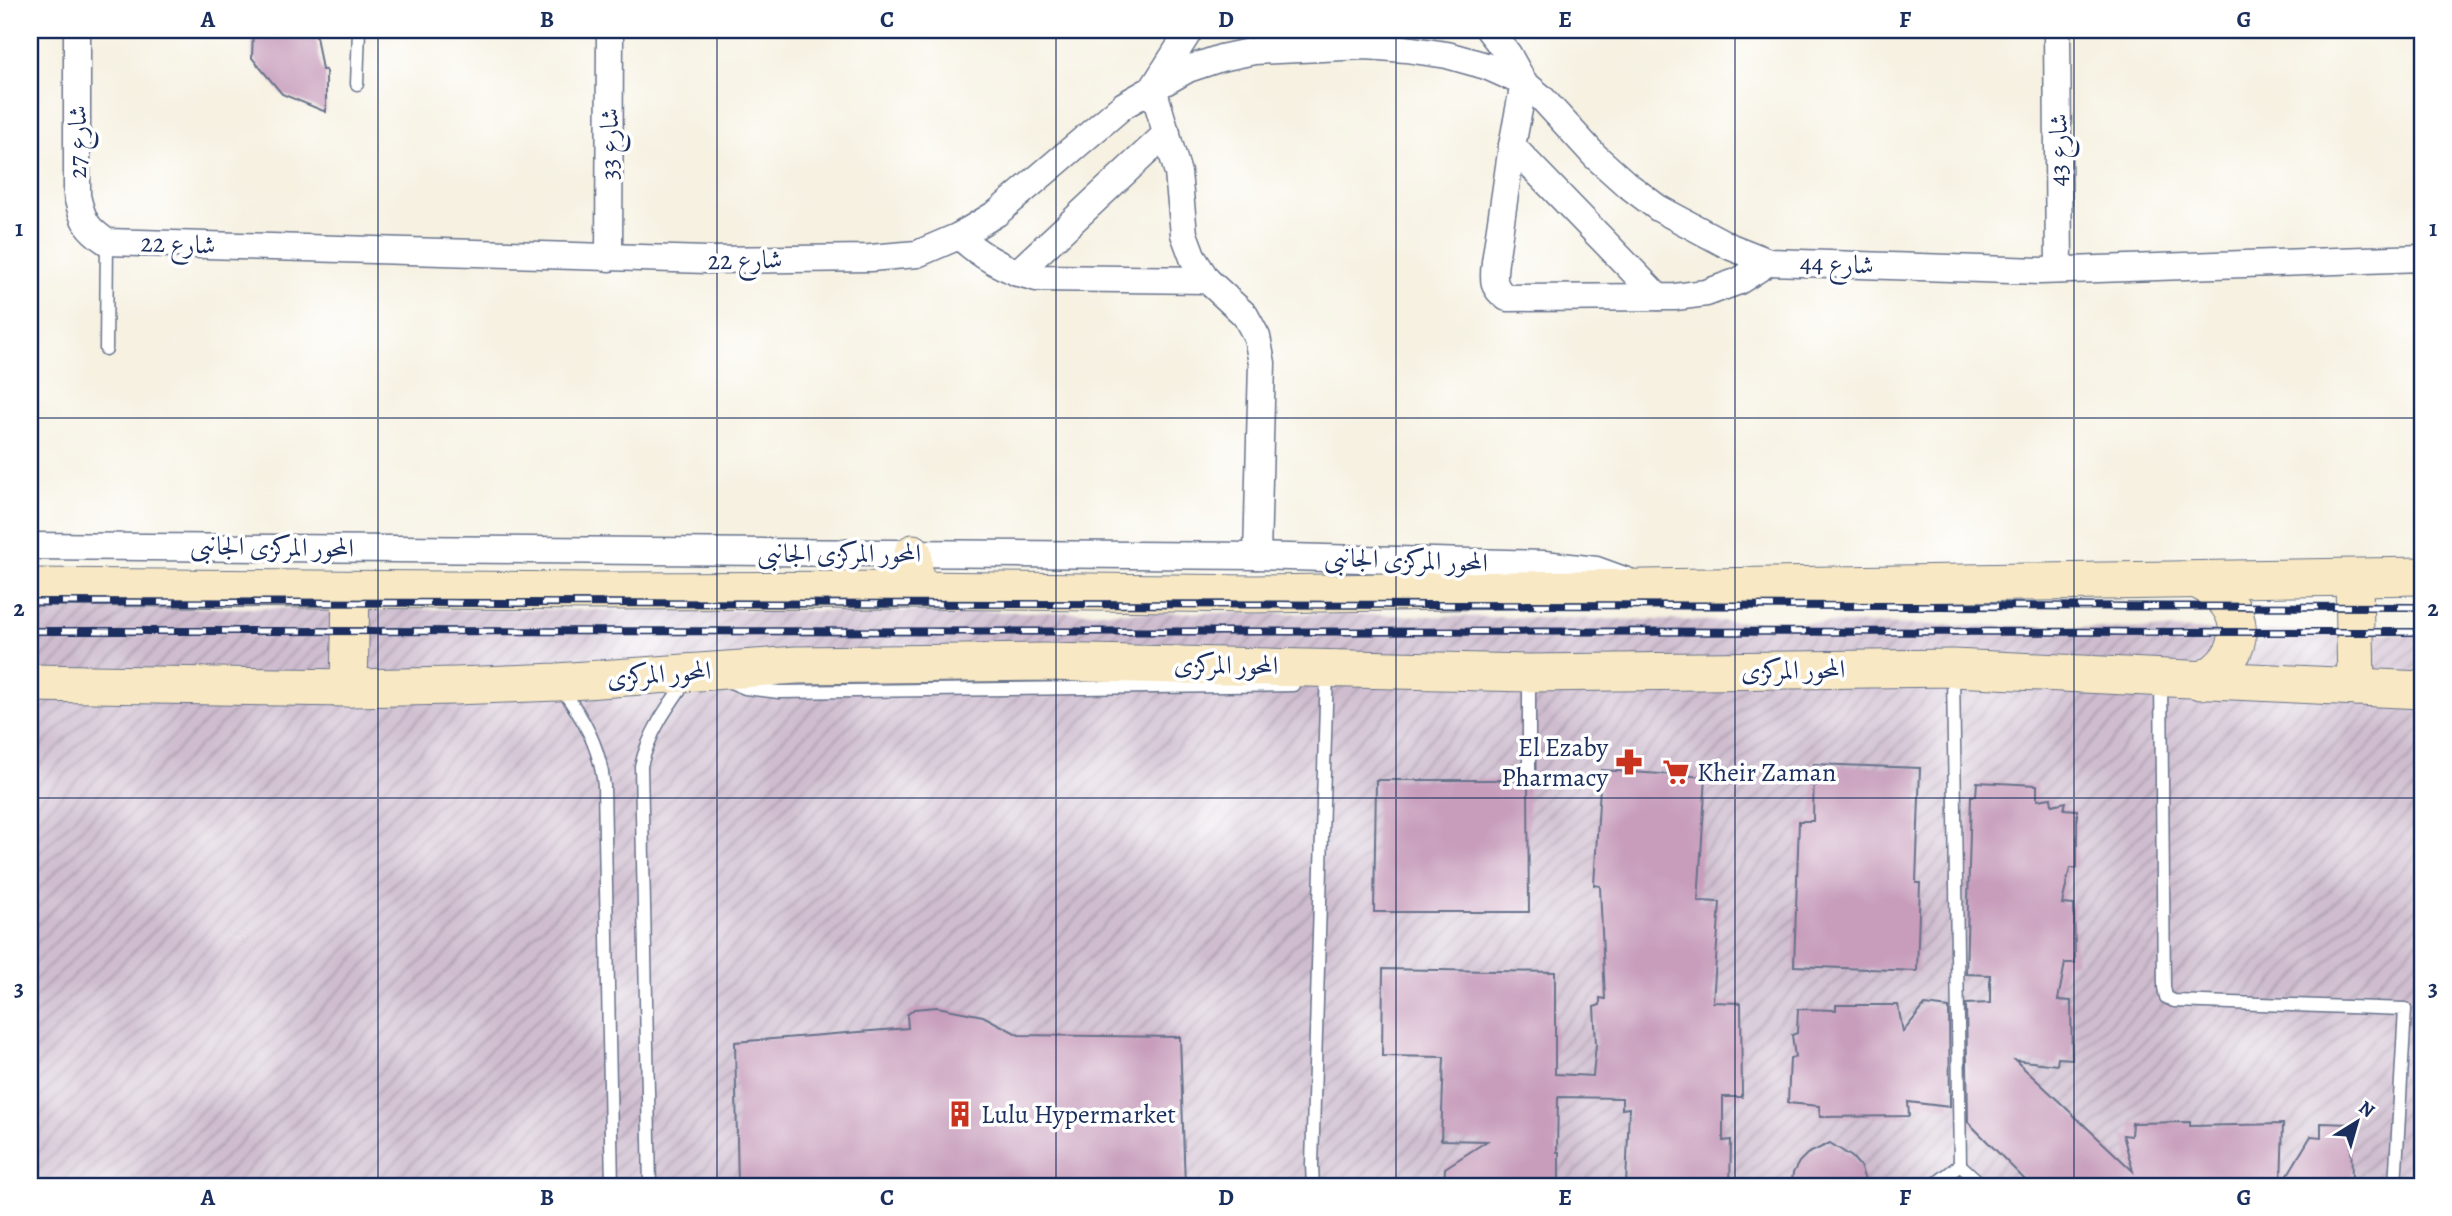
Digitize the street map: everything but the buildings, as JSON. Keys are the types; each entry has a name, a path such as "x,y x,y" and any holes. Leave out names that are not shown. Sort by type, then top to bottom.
{"main road":[{"path":"913,553 915,590"},
{"path":"30,587 1263,594 2422,576"},
{"path":"2354,578 2356,687"},
{"path":"2199,581 2214,588 2227,599 2235,614 2238,630 2236,647 2228,662 2216,674 2201,681"},
{"path":"349,688 351,590"},
{"name":"المحور المركزى","path":"30,683 349,688 557,682 699,670 808,665 973,662 1317,681 1529,673 1953,668 2422,690"}],"street":[{"name":"شارع 27","path":"77,30 77,196 89,230 107,242"},
{"name":"شارع 33","path":"608,258 610,30"},
{"path":"1190,30 1153,88 1178,173 1184,234 1193,258 1207,280 1245,315 1257,337 1262,363 1257,556"},
{"path":"1489,30 1508,54 1524,83 1512,146 1493,281 1498,292 1507,298 1658,297 1706,293 1739,281 1769,262"},
{"name":"شارع 43","path":"2057,30 2059,270"},
{"name":"شارع 44","path":"1314,39 1369,38 1486,66 1524,83 1595,156 1658,208 1731,247 1769,262 2059,270 2422,258"},
{"name":"شارع 22","path":"107,242 707,260 870,258 917,254 959,236 997,213 1125,105 1188,69 1221,58 1314,39"},
{"path":"1017,274 1167,133"},
{"path":"1512,146 1658,297"},
{"path":"959,236 976,252 996,264 1017,274 1037,278 1207,280"},
{"name":"المحور المركزى الجانبى","path":"30,546 1257,556 1570,566 1596,570 1643,589"}],"lane":[{"path":"357,84 359,30"},
{"path":"106,349 107,242"},
{"path":"1953,668 1961,1165 1983,1186"},
{"path":"650,1186 641,766 645,747 654,728 699,670"},
{"path":"1529,673 1529,778"},
{"path":"2161,679 2166,997 2174,1001 2405,1009 2395,1186"},
{"path":"1313,1186 1317,681"},
{"path":"557,682 592,735 602,768 604,786 612,1186"},
{"path":"1933,1186 1961,1165"}],"shaded area":[{"path":"30,607 1277,613 2422,634 2422,1186 30,1186"}],"railway":[{"path":"30,602 2422,607"},
{"path":"30,631 2422,632"}],"place":[{"name":"El Ezaby Pharmacy","path":"1629,762"},
{"name":"Kheir Zaman","path":"1676,772"},
{"name":"Lulu Hypermarket","path":"960,1114"}]}
